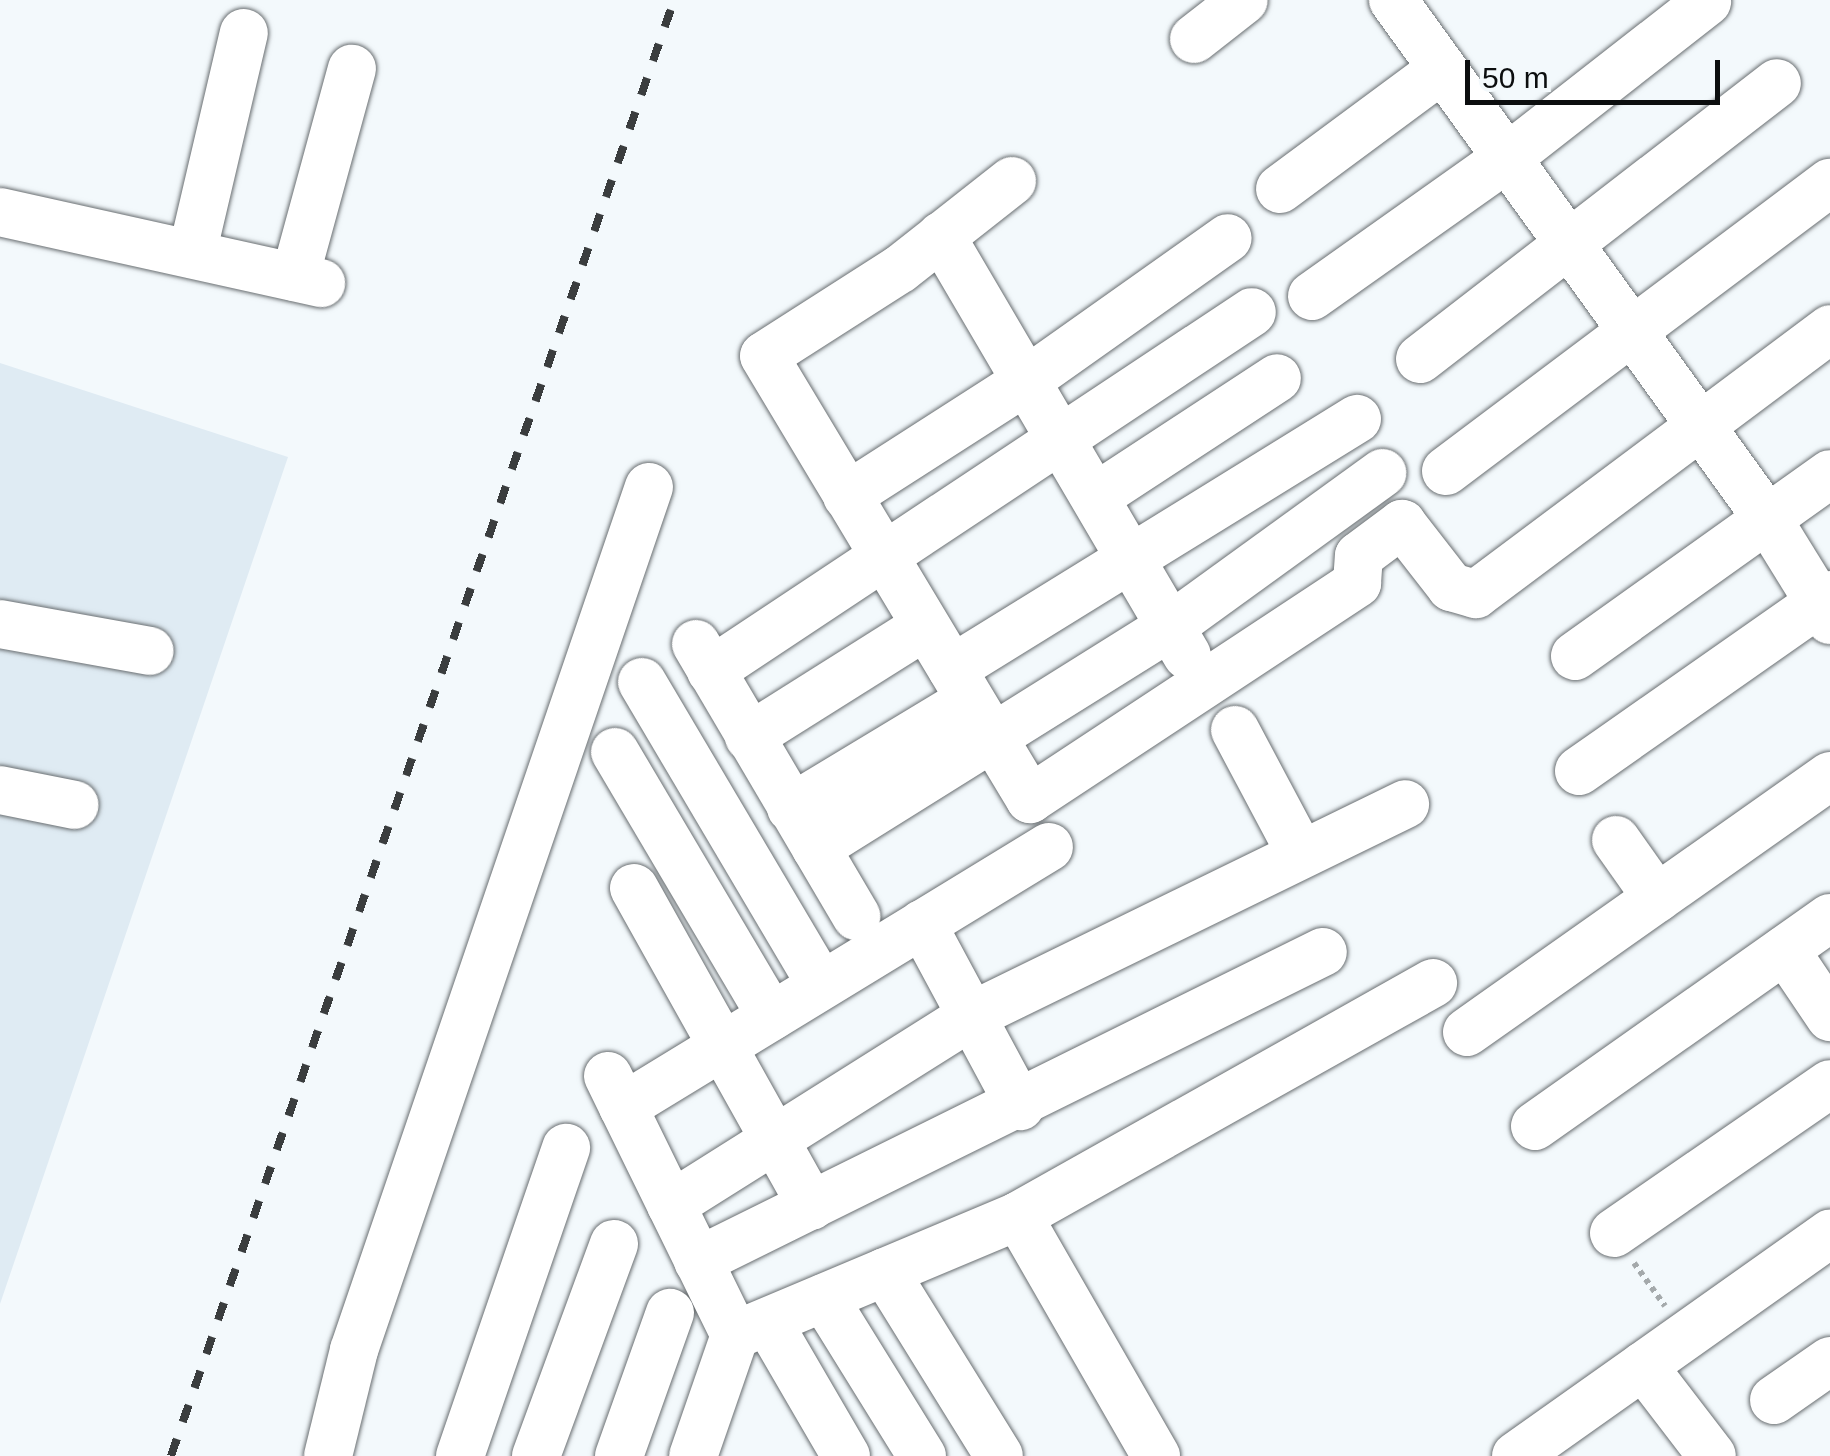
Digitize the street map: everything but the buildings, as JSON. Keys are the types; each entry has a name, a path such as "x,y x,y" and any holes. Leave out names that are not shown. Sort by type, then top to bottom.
{"street":[{"path":"1194,39 1244,0"},
{"path":"1393,0 1767,518 1826,606 1580,771"},
{"path":"1312,296 1507,158 1707,2"},
{"path":"192,254 244,33"},
{"path":"0,212 308,280 352,69"},
{"path":"1280,188 1441,70"},
{"path":"1420,359 1571,248 1778,83"},
{"path":"1012,181 942,236 764,356 1030,798 1356,583 1359,556 1402,524 1452,587 1476,594 1830,329"},
{"path":"1446,470 1830,183"},
{"path":"942,236 1204,684"},
{"path":"847,496 1026,381 1228,238"},
{"path":"856,916 704,657 884,556 1252,312"},
{"path":"1096,496 1277,378"},
{"path":"816,848 1131,559 1357,420"},
{"path":"791,808 971,703 1171,626 1382,473"},
{"path":"1575,656 1830,474"},
{"path":"328,1456 354,1350 649,487"},
{"path":"0,624 150,651"},
{"path":"750,737 925,626"},
{"path":"642,682 821,986"},
{"path":"1235,730 1301,854"},
{"path":"615,752 771,1016"},
{"path":"1468,1032 1830,776"},
{"path":"0,790 75,804"},
{"path":"671,1205 971,1016 1405,804"},
{"path":"1616,840 1657,898"},
{"path":"846,1456 698,1261 615,1091 723,1045 1049,847"},
{"path":"634,888 812,1206"},
{"path":"1535,1126 1830,918"},
{"path":"922,924 1020,1106"},
{"path":"1785,950 1830,1018"},
{"path":"698,1261 1020,1106 1324,952"},
{"path":"693,1456 751,1329 1018,1216 1432,983"},
{"path":"1614,1233 1830,1084"},
{"path":"460,1456 566,1148"},
{"path":"1018,1216 1156,1456"},
{"path":"1546,1448 1643,1366 1830,1234"},
{"path":"536,1456 614,1244"},
{"path":"885,1272 999,1456"},
{"path":"824,1298 922,1456"},
{"path":"619,1456 670,1312"},
{"path":"1774,1400 1830,1362"},
{"path":"1643,1366 1712,1456"}],"path":[{"path":"1614,1233 1686,1336"}],"shaded area":[{"path":"0,363 288,457 0,1304"}],"railway":[{"path":"171,1456 674,0"}]}
